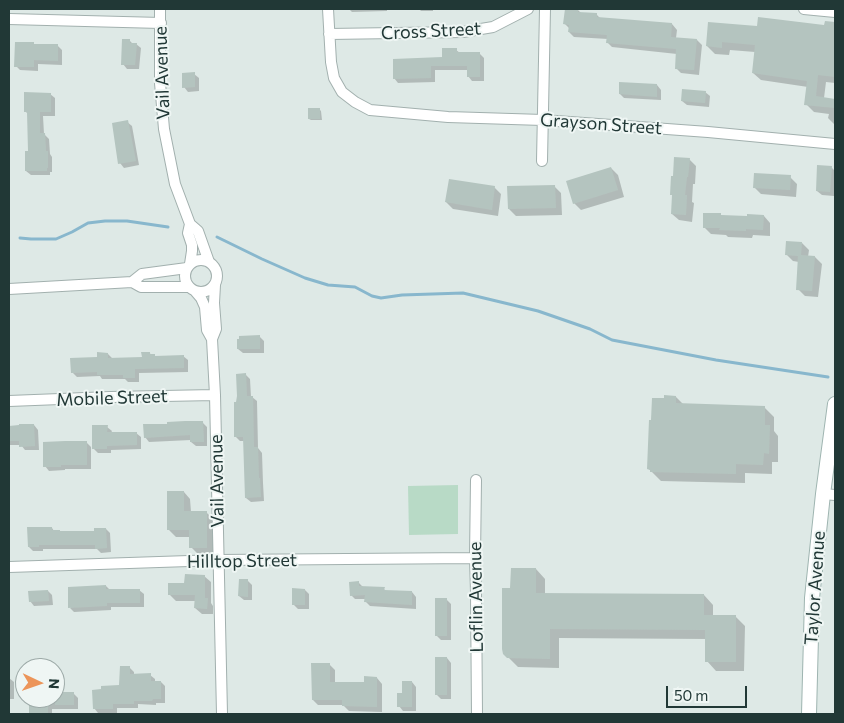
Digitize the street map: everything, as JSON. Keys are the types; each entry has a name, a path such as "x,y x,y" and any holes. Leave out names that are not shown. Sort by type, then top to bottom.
{"street":[{"name":"Vail Avenue","path":"160,9 160,83 164,129 175,184 190,224 198,231 209,262"},
{"path":"328,9 329,34"},
{"name":"Cross Street","path":"329,34 463,32 493,27 528,9"},
{"path":"542,160 545,9"},
{"path":"804,9 835,12"},
{"path":"9,19 161,23"},
{"name":"Grayson Street","path":"329,34 334,78 342,92 370,110 448,117 543,120 708,132 835,144"},
{"name":"Vail Avenue","path":"188,266 192,251 188,233 190,224"},
{"path":"9,289 132,282 142,274 188,266 199,260 213,265 217,274 215,285 206,292 192,289 141,288 132,282"},
{"path":"188,266 185,278 192,289"},
{"name":"Vail Avenue","path":"215,285 216,329 212,339 215,395 222,714"},
{"name":"Vail Avenue","path":"192,289 201,298 205,307 207,330 212,339"},
{"name":"Mobile Street","path":"9,401 215,395"},
{"name":"Taylor Avenue","path":"809,714 812,598 829,495 835,404"},
{"name":"Loflin Avenue","path":"476,480 474,558 477,714"},
{"name":"Hilltop Street","path":"9,566 219,560 474,558"}],"green space":[{"path":"458,485 458,534 409,535 408,486"}],"building":[{"path":"565,9 578,9 578,12 597,13 597,17 672,23 671,37 697,39 694,70 675,69 676,49 606,43 607,35 568,32 569,25 563,24"},
{"path":"758,17 824,25 825,21 835,22 835,77 818,75 816,96 835,99 835,108 804,105 807,81 752,73 755,45 722,42 722,48 706,46 708,22 757,26"},
{"path":"122,39 130,39 130,43 137,43 135,65 121,65"},
{"path":"15,42 58,44 58,61 34,60 34,67 14,67"},
{"path":"442,48 457,48 457,52 480,52 480,77 467,77 467,66 431,66 431,78 393,79 393,59 442,57"},
{"path":"195,72 195,87 182,88 182,73"},
{"path":"619,82 657,84 657,97 619,94"},
{"path":"682,89 706,91 705,103 681,101"},
{"path":"24,92 51,93 51,112 40,112 40,133 45,133 46,151 48,151 47,171 25,171 25,151 28,151 27,112 24,112"},
{"path":"308,108 320,108 320,119 308,119"},
{"path":"128,120 136,161 118,164 112,123"},
{"path":"674,157 690,158 685,195 687,195 686,215 671,214 671,176 673,176"},
{"path":"817,165 832,166 830,192 816,191"},
{"path":"611,167 618,190 573,204 566,181"},
{"path":"754,173 791,175 790,190 753,188"},
{"path":"449,179 495,186 492,210 445,202"},
{"path":"555,185 556,208 508,209 507,186"},
{"path":"703,213 747,216 747,214 764,215 763,230 746,229 746,231 703,228"},
{"path":"786,241 802,242 801,255 815,256 812,291 796,290 798,256 785,255"},
{"path":"260,335 260,349 237,349 237,339 239,339 239,336"},
{"path":"97,352 108,353 108,358 142,357 141,352 150,352 150,354 155,354 155,356 184,355 184,368 135,369 135,378 123,378 123,375 97,375 97,372 71,373 70,358 97,357"},
{"path":"246,373 247,396 253,396 254,447 258,447 261,497 245,498 243,437 234,437 234,402 236,402 237,396 236,374"},
{"path":"664,395 676,396 676,403 765,406 765,425 770,425 769,454 764,453 763,465 736,464 736,474 650,472 647,469 652,398 664,398"},
{"path":"203,421 204,442 190,442 190,435 144,438 143,424 167,424 167,422"},
{"path":"34,424 35,446 19,447 19,441 9,441 9,426"},
{"path":"92,425 108,425 107,432 137,432 137,445 107,446 107,449 92,449"},
{"path":"87,441 87,465 43,467 43,442"},
{"path":"167,491 184,491 184,511 207,511 207,548 189,548 189,530 167,530"},
{"path":"27,527 52,527 52,530 60,531 94,531 94,528 106,528 107,548 95,549 95,545 39,545 39,547 28,547"},
{"path":"511,568 536,568 536,593 704,594 704,615 736,615 736,662 705,662 705,630 550,629 550,659 507,658 503,654 502,649 502,588 510,588"},
{"path":"185,574 205,575 205,598 208,598 207,609 194,608 195,595 168,595 168,583 184,583"},
{"path":"239,579 248,579 248,597 238,596"},
{"path":"359,581 359,586 385,587 384,590 412,591 412,605 364,602 365,595 350,596 349,582"},
{"path":"106,585 106,589 140,589 140,603 107,603 107,606 68,608 68,587"},
{"path":"292,588 305,589 305,605 292,605"},
{"path":"48,590 49,601 29,602 28,591"},
{"path":"435,598 447,598 447,636 435,636"},
{"path":"435,657 447,657 447,695 435,695"},
{"path":"311,663 330,663 330,682 364,682 364,676 377,677 377,707 342,706 342,700 312,700"},
{"path":"120,666 130,666 130,674 151,673 151,681 161,681 161,699 134,701 134,704 113,704 113,709 93,709 92,690 101,689 101,686 119,685"},
{"path":"402,681 412,681 412,707 397,707 397,693 402,693"},
{"path":"65,692 74,692 74,705 65,705"},
{"path":"29,708 48,708 48,713 29,714"}],"waterway":[{"path":"20,238 56,239 88,223 105,221 127,221 168,227"},
{"path":"217,237 305,278 328,285 355,287 372,296 381,298 402,295 463,293 538,311 590,329 612,340 716,360 828,377"}]}
